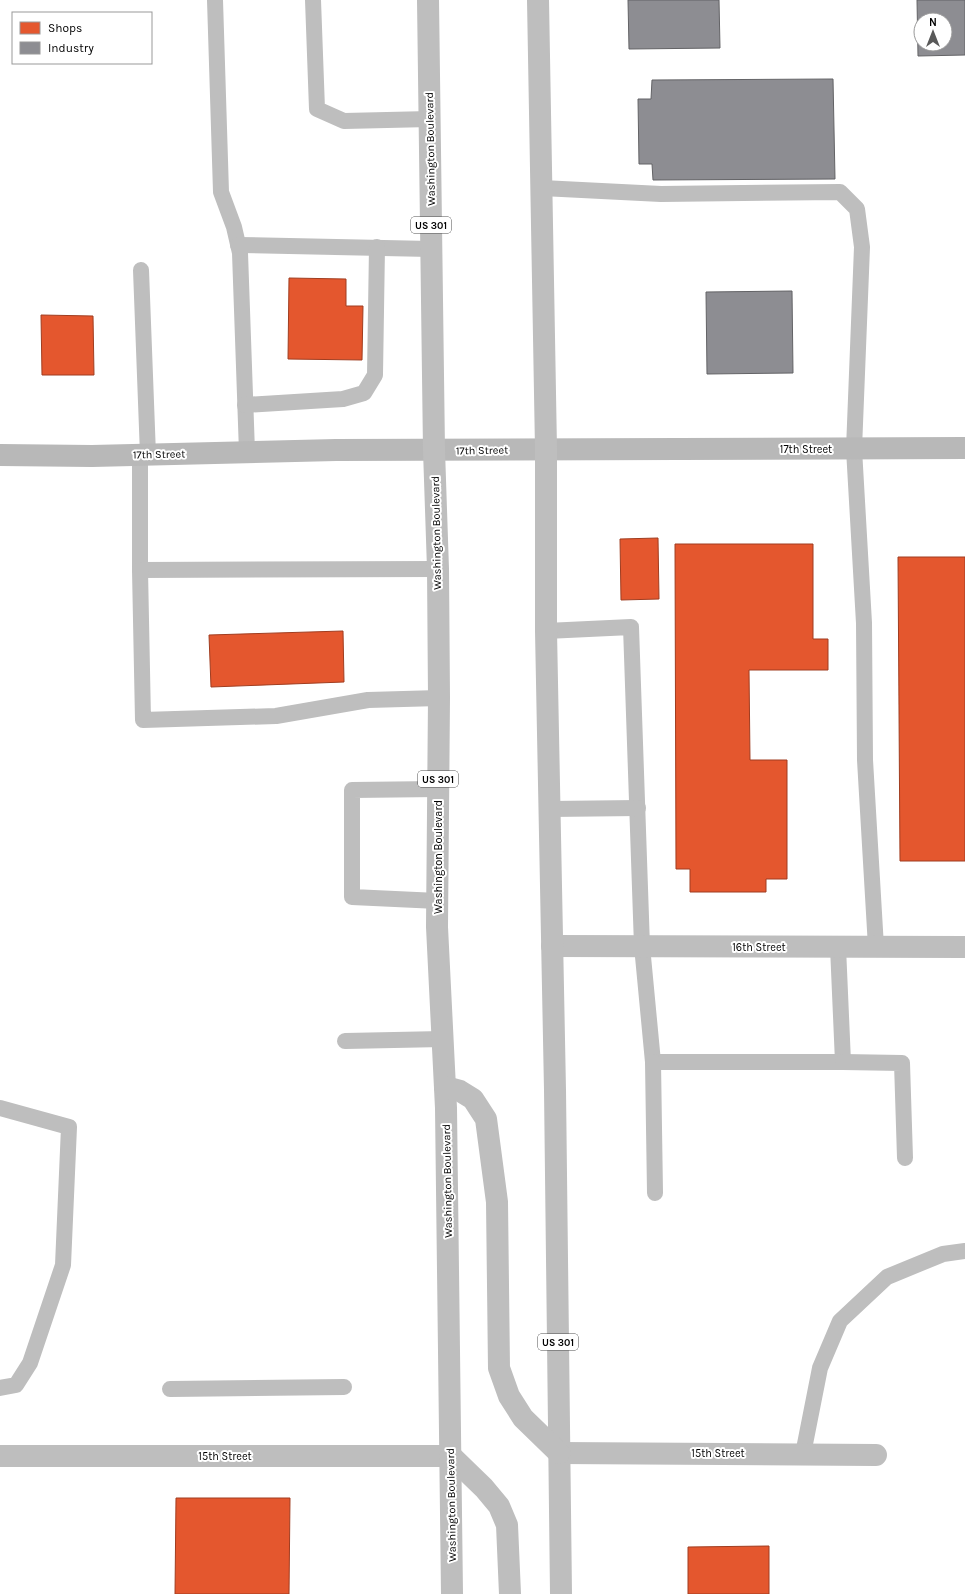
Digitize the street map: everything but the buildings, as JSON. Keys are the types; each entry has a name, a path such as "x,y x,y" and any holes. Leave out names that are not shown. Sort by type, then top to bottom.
{"main road":[{"name":"Washington Boulevard","path":"428,0 434,450 438,569 439,698 437,927 445,1087 452,1594"},
{"name":"US 301","path":"538,0 546,449 546,631 550,809 561,1594"},
{"name":"17th Street","path":"0,455 144,455 336,450 965,448"},
{"name":"16th Street","path":"552,946 965,947"},
{"path":"445,1087 460,1091 473,1099 486,1119 497,1202 500,1368 509,1396 523,1418 559,1453"},
{"name":"15th Street","path":"559,1453 876,1455"},
{"name":"15th Street","path":"0,1456 450,1456"},
{"path":"450,1456 484,1488 499,1506 507,1525 510,1594"}],"lane":[{"path":"215,0 222,192 234,227 240,253 247,452"},
{"path":"313,0 317,109 344,121 430,119"},
{"path":"542,188 661,194 840,192 857,209 862,247 854,448 864,622 865,760 876,947"},
{"path":"238,245 431,248"},
{"path":"245,405 343,399 364,393 375,375 377,247"},
{"path":"141,270 144,455 140,570 143,720 276,716 368,700 439,698"},
{"path":"140,570 438,569"},
{"path":"546,631 631,627 642,946 653,1062 655,1193"},
{"path":"438,789 352,790 352,897 438,901"},
{"path":"550,809 638,808"},
{"path":"838,947 843,1062"},
{"path":"345,1041 443,1039"},
{"path":"653,1062 902,1063 905,1158"},
{"path":"0,1108 69,1127 63,1265 30,1363 16,1385 0,1388"},
{"path":"803,1454 820,1368 840,1321 887,1277 943,1254 965,1251"},
{"path":"170,1389 344,1386"}]}
